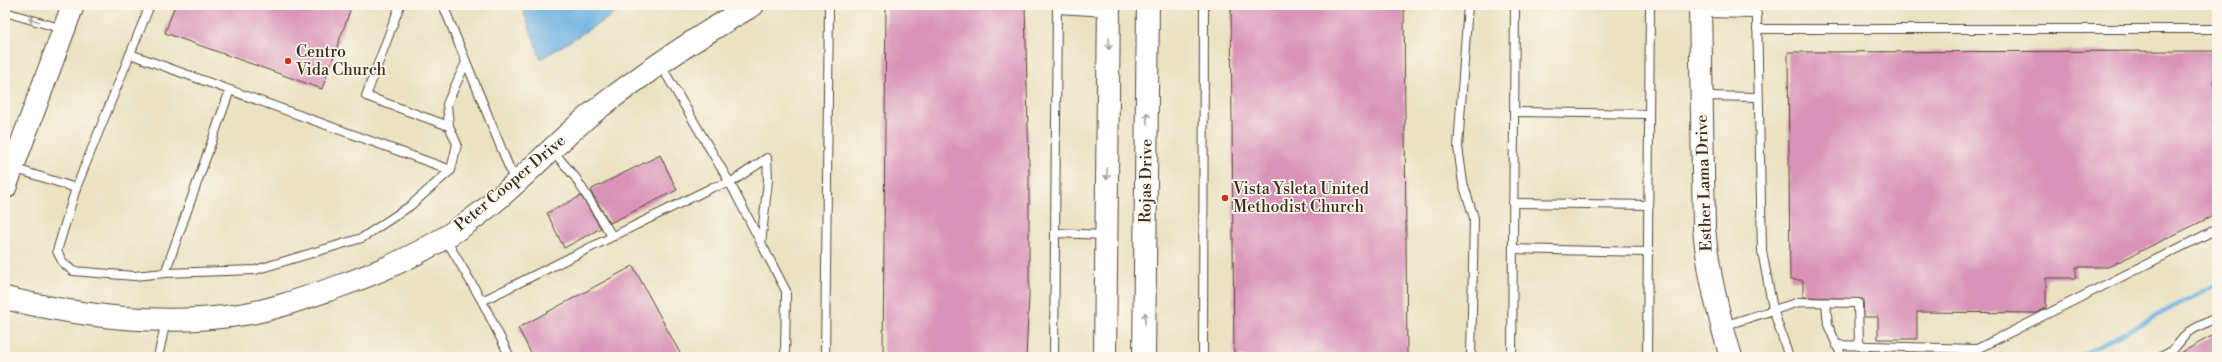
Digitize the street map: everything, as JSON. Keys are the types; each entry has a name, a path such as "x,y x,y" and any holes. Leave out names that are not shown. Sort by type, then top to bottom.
{"street":[{"path":"5,188 73,5"},
{"name":"Peter Cooper Drive","path":"5,298 48,309 106,316 191,320 246,314 291,303 393,266 466,223 593,113 660,64 753,5"},
{"name":"Rojas Drive","path":"1144,357 1148,5"},
{"path":"1105,357 1109,8"},
{"name":"Esther Lama Drive","path":"1700,9 1706,257 1721,326 1731,357"}],"lane":[{"path":"150,5 76,188 57,251 63,263 73,271 134,276 164,272 255,270 362,238 410,206 450,170 457,144 449,126 447,104 466,62"},
{"path":"400,5 366,96 449,126"},
{"path":"443,5 515,182"},
{"path":"825,357 830,5"},
{"path":"1203,357 1204,5"},
{"path":"1468,5 1458,147 1463,183 1474,218 1471,357"},
{"path":"1512,357 1515,5"},
{"path":"1647,357 1650,5"},
{"path":"1054,357 1057,7 1109,8"},
{"path":"1700,9 1757,14 1762,251 1773,309 1789,357"},
{"path":"5,12 64,29"},
{"path":"1757,29 2217,29"},
{"path":"130,54 450,170"},
{"path":"660,64 730,183 786,291 785,357"},
{"path":"164,272 230,90"},
{"path":"1701,96 1758,97"},
{"path":"1514,112 1649,114"},
{"path":"551,149 575,177 612,236"},
{"path":"482,301 713,187 730,183 767,158 768,180 761,244"},
{"path":"12,168 76,188"},
{"path":"1513,204 1649,205"},
{"path":"1962,357 2217,229"},
{"path":"1055,233 1107,235"},
{"path":"444,237 482,301 510,357"},
{"path":"1513,249 1648,252"},
{"path":"1721,326 1799,302 1858,303 1858,346"},
{"path":"1826,303 1828,325 1842,357"},
{"path":"2161,357 2173,354 2188,332 2217,317"},
{"path":"158,357 166,320"},
{"path":"1836,346 1978,349"}],"water":[{"path":"521,5 629,5 541,59"}],"building":[{"name":"Centro Vida Church","path":"175,5 352,5 322,89 165,33"},
{"path":"886,5 1025,5 1029,169 1029,296 1026,357 883,357"},
{"path":"1231,5 1404,5 1407,357 1234,357"},
{"path":"2214,51 2215,215 2108,267 2076,267 2076,278 2046,278 2046,308 2037,313 1917,312 1917,339 1878,339 1878,317 1864,317 1863,299 1803,297 1803,280 1790,280 1788,52"},
{"path":"660,155 677,190 610,223 591,192 592,189"},
{"path":"581,196 601,228 564,248 547,213"},
{"path":"633,266 682,357 533,357 518,328"},
{"path":"2217,333 2217,357 2172,357 2175,356"}],"waterway":[{"path":"2078,357 2217,284"}],"place":[{"name":"Centro Vida Church","path":"288,61"},
{"name":"Vista Ysleta United Methodist Church","path":"1225,198"}]}
